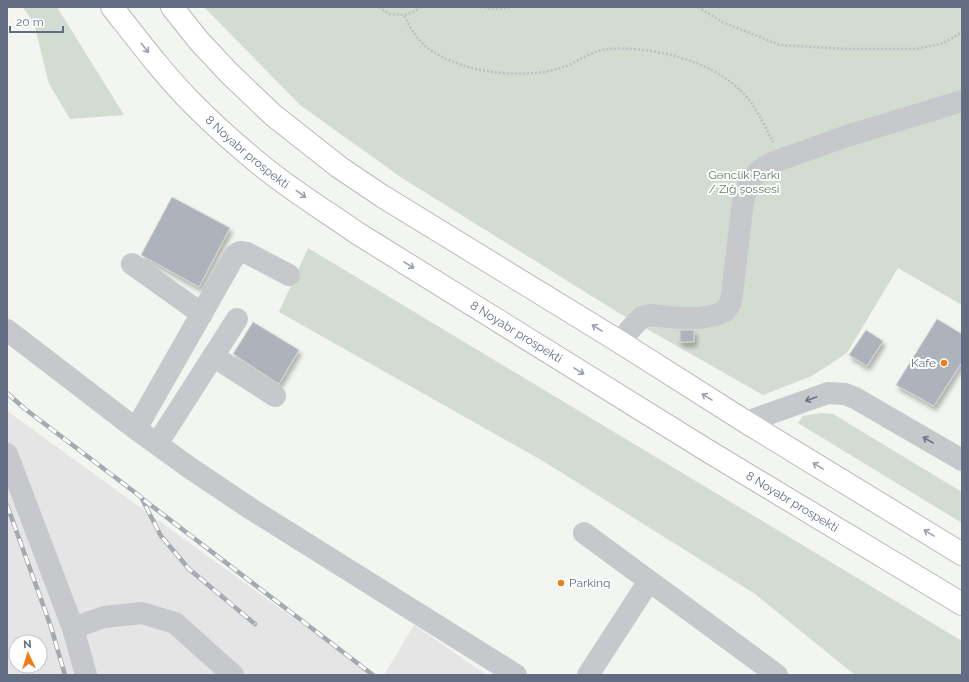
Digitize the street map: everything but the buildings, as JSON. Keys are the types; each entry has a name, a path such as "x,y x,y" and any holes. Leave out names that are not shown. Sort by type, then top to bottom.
{"highway":[{"name":"8 Noyabr prospekti","path":"112,7 162,69 194,104 236,144 267,170 313,203 357,233 708,451 962,604"},
{"path":"172,7 199,41 229,73 273,115 339,168 746,422 962,554"}],"street":[{"path":"620,342 633,326 642,318 651,315 699,318 716,315 725,311 730,304 732,295 743,200 753,176 764,167 847,136 962,101"},
{"path":"136,429 235,255 240,252 247,253 289,275"},
{"path":"132,264 202,314"},
{"path":"157,444 237,319"},
{"path":"7,330 136,429 190,468 516,675"},
{"path":"213,356 275,396"},
{"path":"746,422 828,393 845,394 855,398 962,460"},
{"path":"7,454 73,628 86,675"},
{"path":"584,533 778,675"},
{"path":"588,675 649,581"},
{"path":"73,628 104,617 142,613 175,624 233,675"}],"path":[{"path":"379,7 389,14 404,15 413,12 420,7"},
{"path":"480,7 496,9 511,7"},
{"path":"698,7 722,22 780,45 847,49 916,49 944,43 962,32"},
{"path":"404,15 410,28 429,49 467,67 491,72 521,73 561,68 592,53 607,49 647,50 669,54 690,61 709,68 726,77 742,91 763,122 773,144"}],"shaded area":[{"path":"7,411 372,675 7,675"},
{"path":"414,625 487,675 384,675"}],"green space":[{"path":"23,7 57,7 124,115 70,119 49,84 34,23"},
{"name":"Gənclik Parkı / Zığ şossesi","path":"204,7 962,7 962,305 898,268 847,353 812,376 763,395 619,313 402,178 300,105"},
{"path":"308,248 962,641 962,675 855,675 755,594 543,461 279,312"},
{"path":"821,413 833,414 962,492 962,523 798,423 803,416"}],"railway":[{"path":"7,393 25,409 141,497 161,536 189,569 255,624"},
{"path":"144,500 373,675"},
{"path":"7,505 51,627 65,675"}],"place":[{"name":"Kafe","path":"944,363"},
{"name":"Parkinq","path":"561,583"}]}
